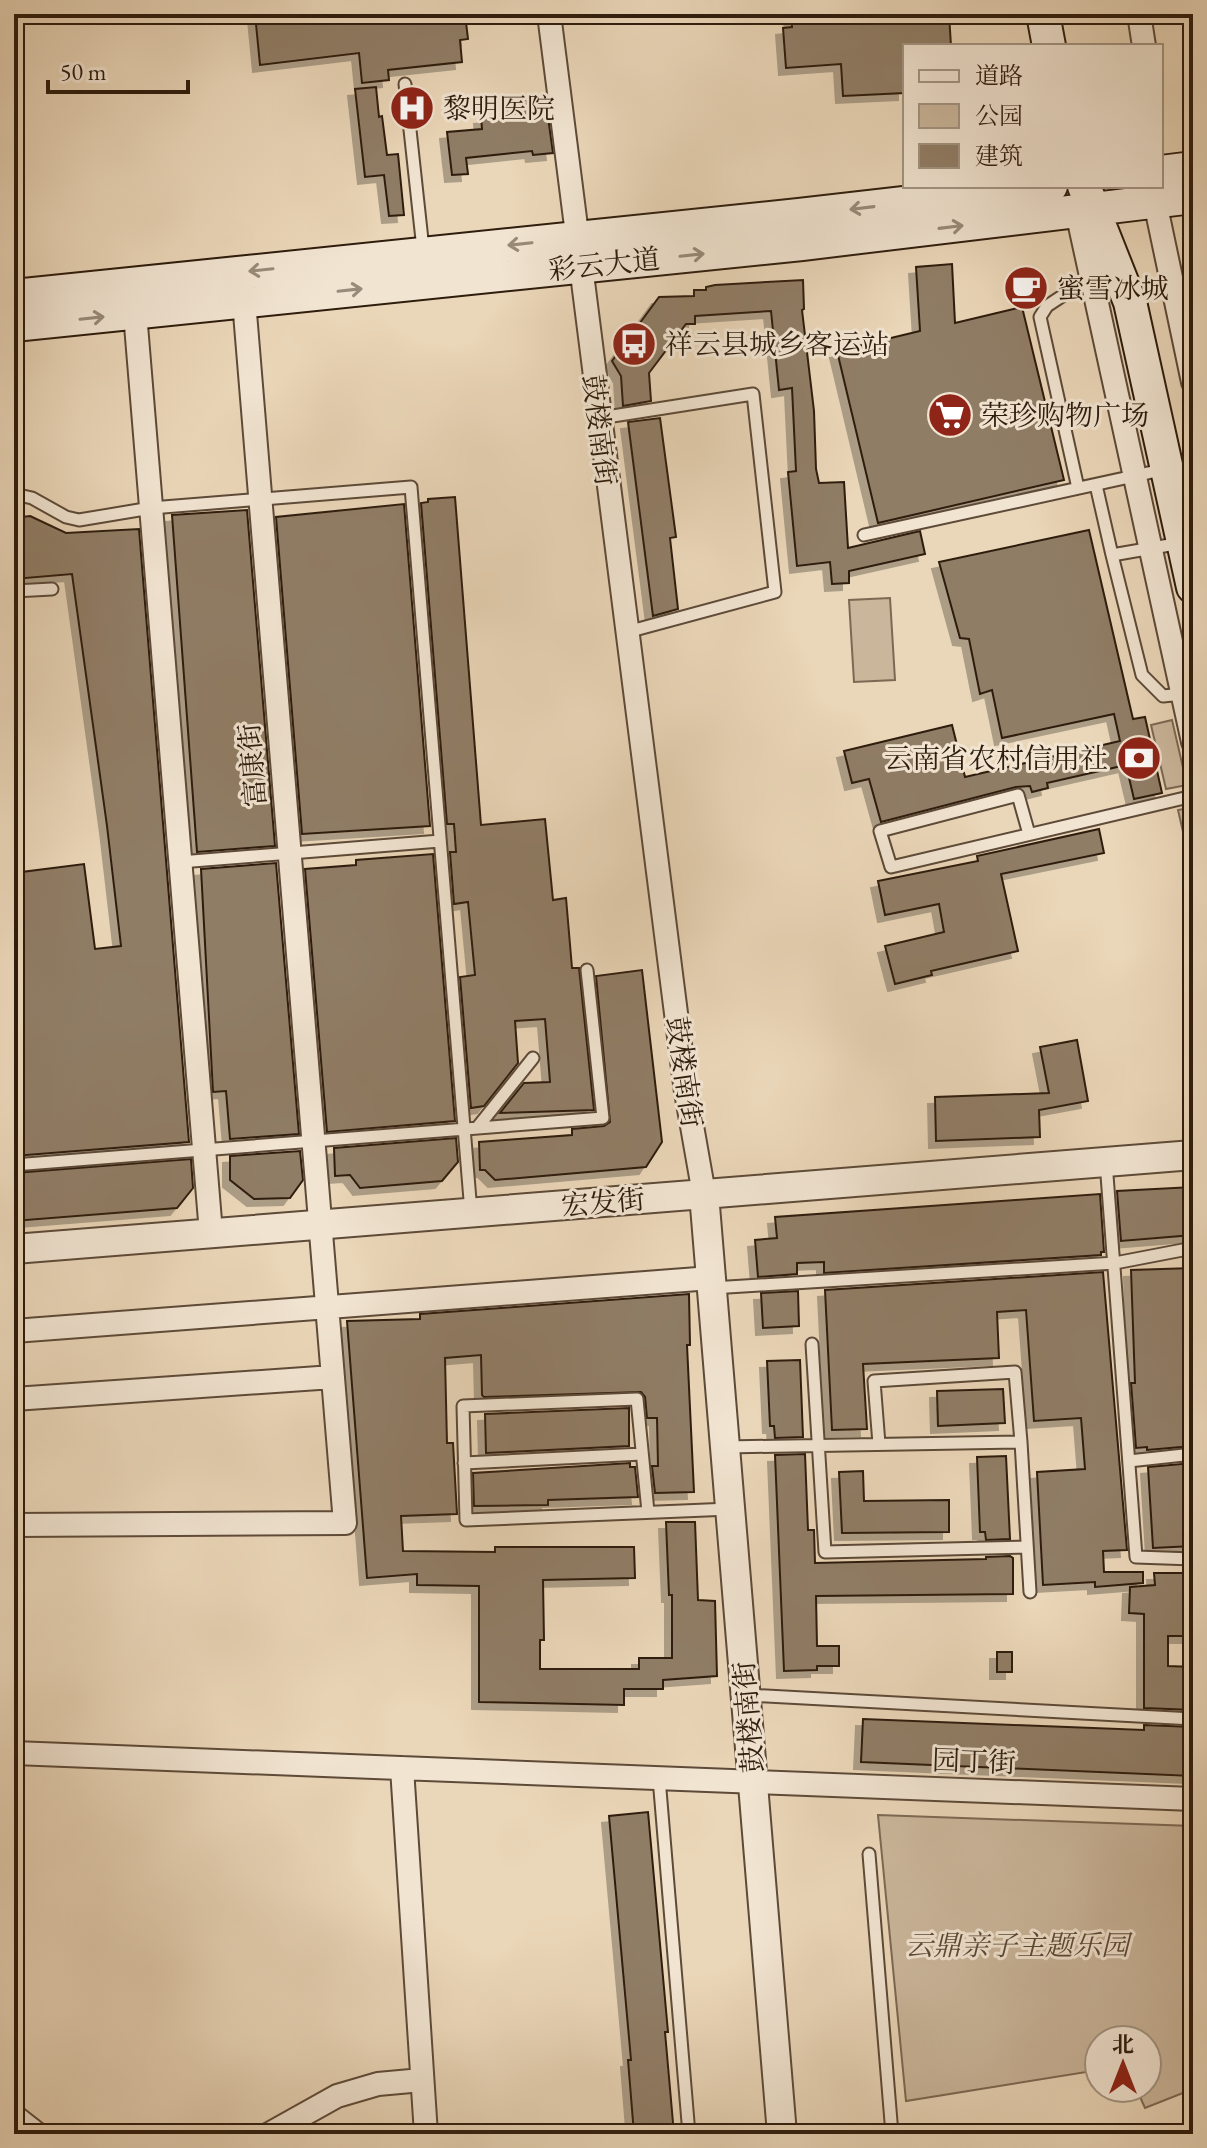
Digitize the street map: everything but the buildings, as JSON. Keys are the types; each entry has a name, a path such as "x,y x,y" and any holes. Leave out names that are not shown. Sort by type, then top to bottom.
{"main road":[{"path":"1043,14 1049,44"},
{"name":"彩云大道","path":"1167,173 1193,197"},
{"name":"彩云大道","path":"14,325 244,301 1037,188"},
{"name":"彩云大道","path":"14,296 424,254 578,252 1085,202 1125,188"},
{"path":"1085,202 1130,302 1193,587"}],"street":[{"name":"鼓楼南街","path":"549,14 686,1092 704,1194 782,2134"},
{"path":"1139,14 1144,44"},
{"path":"1167,173 1193,382"},
{"path":"1085,202 1091,277 1193,742"},
{"name":"富康街","path":"14,1525 345,1523 244,301"},
{"path":"135,313 211,1233"},
{"name":"宏发街","path":"14,1249 1193,1155"},
{"path":"14,1331 327,1307 712,1283"},
{"path":"14,1399 333,1377"},
{"name":"园丁街","path":"14,1753 1193,1799"},
{"path":"402,1768 426,2134"},
{"path":"269,2134 337,2096 378,2084 422,2080"},
{"path":"14,2116 37,2134"}],"lane":[{"path":"405,84 424,254"},
{"path":"1078,488 1040,317 1047,306 1091,277"},
{"path":"599,419 753,394 775,592 627,632"},
{"path":"864,535 1167,469"},
{"path":"1096,485 1142,675 1163,696 1183,694"},
{"path":"14,494 32,498 66,517 79,520 151,508 411,487 471,1212"},
{"path":"1112,555 1183,542"},
{"path":"14,591 52,589"},
{"path":"1029,834 1018,795 880,831 891,867 1193,796"},
{"path":"180,862 440,841"},
{"path":"14,1165 603,1118 587,970"},
{"path":"477,1128 533,1058"},
{"path":"1106,1162 1136,1557 1193,1559"},
{"path":"712,1283 1115,1263 1193,1248"},
{"path":"812,1344 825,1552 1027,1547"},
{"path":"879,1444 874,1381 1015,1372 1030,1592"},
{"path":"648,1512 637,1399 463,1406 466,1520 730,1509"},
{"path":"725,1447 1021,1442"},
{"path":"464,1463 642,1454"},
{"path":"1129,1461 1193,1454"},
{"path":"746,1695 1193,1719"},
{"path":"659,1778 689,2134"},
{"path":"869,1854 892,2134"}],"green space":[{"path":"890,598 895,680 854,682 849,600"},
{"path":"1172,720 1187,785 1166,789 1151,725"},
{"path":"1189,808 1193,826 1193,875 1178,810"},
{"name":"云鼎亲子主题乐园","path":"878,1815 1193,1826 1193,2089 1163,2101 1163,2024 1083,2024 1083,2073 906,2101"}],"place":[{"name":"黎明医院","path":"412,108"},
{"name":"蜜雪冰城","path":"1026,288"},
{"name":"祥云县城乡客运站","path":"634,344"},
{"name":"荣珍购物广场","path":"950,415"},
{"name":"云南省农村信用社","path":"1139,758"}]}
